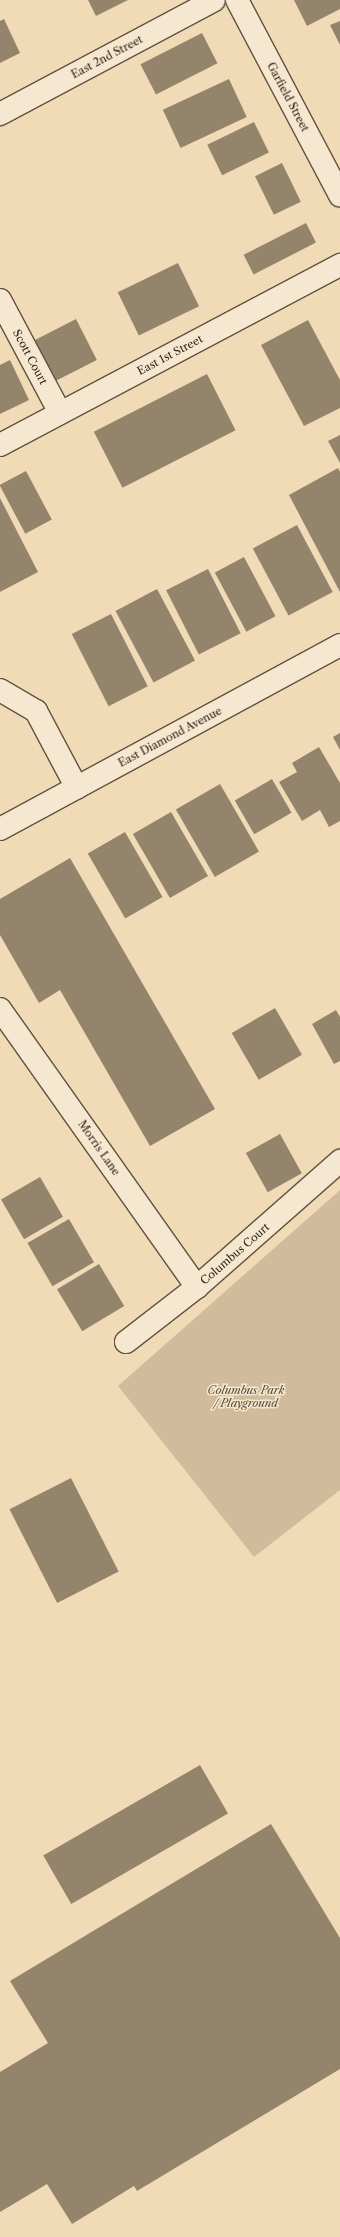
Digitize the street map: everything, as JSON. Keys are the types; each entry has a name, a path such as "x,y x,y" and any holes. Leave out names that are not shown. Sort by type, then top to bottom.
{"street":[{"name":"East 2nd Street","path":"0,114 214,0"},
{"name":"Garfield Street","path":"237,0 340,194"},
{"name":"East 1st Street","path":"0,445 340,265"},
{"name":"Scott Court","path":"0,300 60,413"},
{"name":"East Diamond Avenue","path":"0,829 340,645"},
{"path":"0,690 36,711 77,788"},
{"name":"Morris Lane","path":"0,1010 197,1287"},
{"name":"Columbus Court","path":"126,1342 197,1287 340,1161"}],"green space":[{"name":"Columbus Park / Playground","path":"340,1190 340,1490 254,1557 118,1386"}],"building":[{"path":"88,0 128,0 96,16"},
{"path":"294,0 340,0 340,9 307,26"},
{"path":"4,19 20,53 0,63 0,21"},
{"path":"340,21 340,45 330,25"},
{"path":"202,33 217,63 156,95 141,64"},
{"path":"229,79 247,117 181,148 163,110"},
{"path":"254,122 269,153 222,175 207,145"},
{"path":"282,163 301,202 274,215 255,176"},
{"path":"306,223 316,243 254,274 244,255"},
{"path":"178,263 199,306 139,336 118,292"},
{"path":"76,319 97,360 56,381 35,340"},
{"path":"308,320 340,380 340,408 304,426 261,345"},
{"path":"10,360 29,400 0,414 0,365"},
{"path":"207,374 236,430 122,488 94,432"},
{"path":"340,435 340,463 328,441"},
{"path":"338,468 340,472 340,592 289,495"},
{"path":"26,471 52,520 25,534 0,485"},
{"path":"0,498 38,572 0,592"},
{"path":"297,525 333,592 289,616 253,548"},
{"path":"244,557 275,616 246,632 215,572"},
{"path":"208,569 241,633 199,654 166,590"},
{"path":"157,589 195,661 154,683 116,611"},
{"path":"111,614 148,686 109,706 72,634"},
{"path":"340,733 340,750 333,737"},
{"path":"319,747 340,783 340,821 329,827 320,810 302,821 279,782 297,772 292,763"},
{"path":"272,779 292,813 254,834 235,800"},
{"path":"220,784 259,852 215,877 176,810"},
{"path":"171,812 208,876 170,898 133,834"},
{"path":"125,832 162,897 125,918 88,854"},
{"path":"70,858 215,1109 150,1146 60,990 39,1003 0,935 0,899"},
{"path":"275,1008 302,1055 259,1080 232,1033"},
{"path":"336,1010 340,1017 340,1061 334,1064 312,1024"},
{"path":"280,1134 302,1173 268,1192 246,1153"},
{"path":"40,1177 63,1217 24,1239 1,1200"},
{"path":"69,1219 94,1262 52,1286 27,1243"},
{"path":"99,1264 124,1306 82,1331 57,1289"},
{"path":"71,1478 119,1572 57,1603 10,1509"},
{"path":"200,1765 228,1813 71,1904 43,1856"},
{"path":"271,1824 340,1938 340,2069 137,2191 134,2186 72,2224 47,2184 0,2212 0,2072 48,2043 10,1981"}]}
